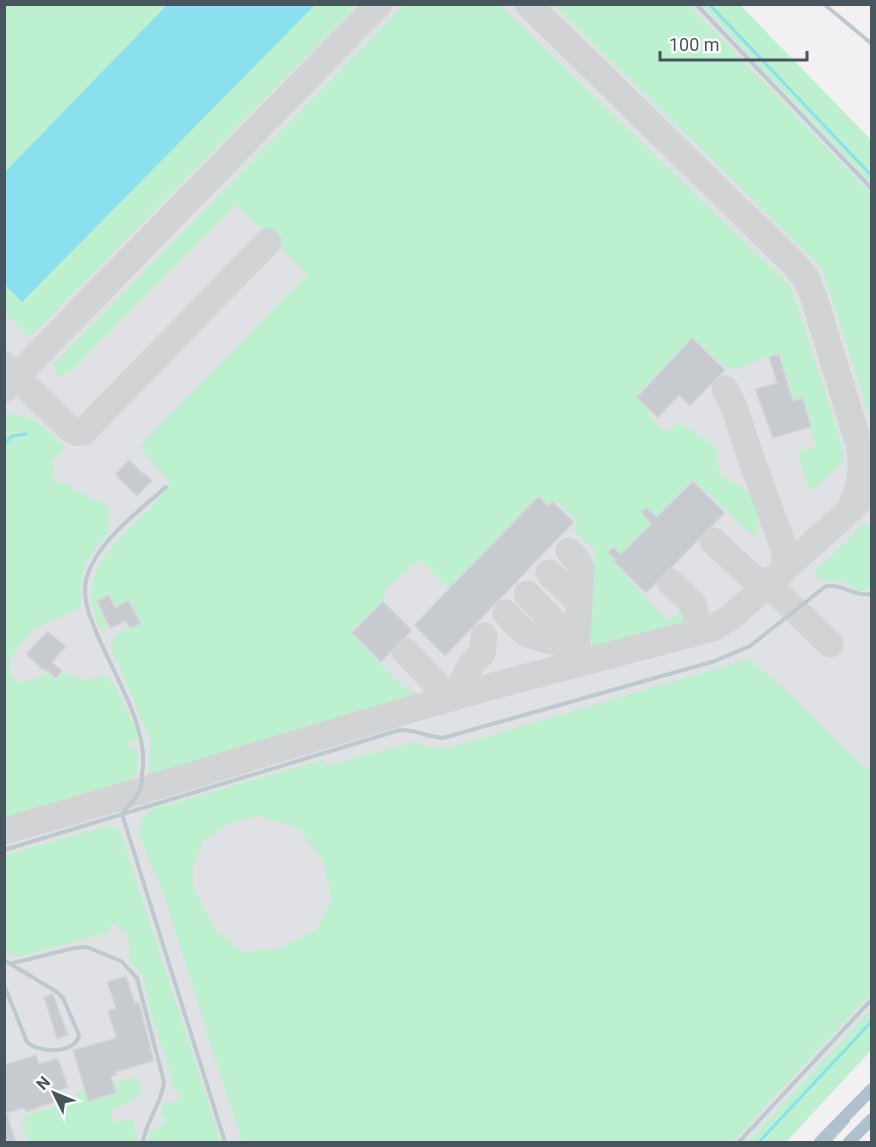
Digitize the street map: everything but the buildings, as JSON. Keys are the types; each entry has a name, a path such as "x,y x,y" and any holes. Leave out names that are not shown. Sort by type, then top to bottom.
{"main road":[{"path":"820,1143 872,1089"},
{"path":"849,1143 872,1119"}],"lane":[{"path":"696,4 872,189"},
{"path":"824,4 872,44"},
{"path":"122,814 139,792 144,766 144,749 139,730 95,632 85,603 86,580 96,556 116,533 165,487"},
{"path":"4,850 400,730 409,729 443,738 715,660 750,646 826,585 835,585 857,594 872,594"},
{"path":"122,814 225,1143"},
{"path":"13,963 87,947 121,961 137,978 164,1082 163,1092 144,1133 143,1143"},
{"path":"4,960 13,963 63,998 79,1035 78,1041 59,1051 36,1049 31,1046 27,1042 4,985"},
{"path":"739,1143 872,999"},
{"path":"829,1143 872,1097"},
{"path":"843,1143 872,1112"}],"shaded area":[{"path":"5,5 740,5 871,140 871,1050 786,1142 5,1142"}],"green space":[{"path":"9,4 357,5 30,337 5,314 4,9"},
{"path":"404,5 500,5 789,285 839,436 844,453 842,462 810,492 797,452 817,446 801,398 794,399 780,352 740,368 728,369 692,337 635,397 651,412 648,416 666,433 679,422 716,447 720,474 759,499 760,518 755,538 693,479 613,562 666,619 686,613 689,625 687,627 598,650 589,635 585,613 587,579 597,553 572,529 578,522 557,501 550,507 538,497 448,588 420,560 386,588 385,598 350,632 405,689 416,693 419,700 153,778 148,773 151,742 112,650 112,642 117,635 142,623 129,599 122,602 128,612 120,617 109,594 96,602 107,626 104,630 100,628 92,605 92,584 99,565 110,549 156,502 169,485 168,480 139,447 308,274 236,204 72,370 58,376 54,364"},
{"path":"554,5 689,5 871,194 871,421 822,268"},
{"path":"702,5 740,5 871,140 871,183"},
{"path":"9,414 27,417 41,425 65,448 50,463 54,467 52,479 55,482 65,483 91,499 109,506 108,534 96,547 84,568 81,606 71,613 43,624 28,635 10,658 10,674 18,682 35,679 48,673 56,680 64,672 83,680 103,675 115,685 137,732 137,742 129,741 127,747 138,751 135,775 125,786 5,823 4,416"},
{"path":"862,524 871,526 871,587 860,591 844,582 817,577 813,573"},
{"path":"749,659 785,690 866,769 871,764 872,992 732,1142 242,1142 164,896 138,833 142,818 153,809 325,759 320,768 415,742 446,749","holes":["258,816 297,827 323,861 332,900 315,931 280,949 243,952 216,931 193,887 193,866 203,841 229,823"]},
{"path":"110,825 120,831 221,1142 148,1142 150,1130 158,1129 167,1119 161,1114 162,1106 176,1102 180,1097 172,1087 167,1061 154,1023 142,975 129,960 129,938 125,931 117,928 117,924 110,924 109,932 20,957 5,952 5,855"},
{"path":"871,1009 871,1050 786,1142 748,1142"},
{"path":"133,1078 139,1081 137,1097 111,1110 113,1123 133,1119 138,1142 30,1142 23,1127 25,1122 23,1116 69,1102 77,1097 76,1092"}],"water":[{"path":"167,5 315,5 22,302 5,285 5,172"}],"waterway":[{"path":"709,4 872,176"},
{"path":"4,444 12,436 26,434"},
{"path":"759,1142 872,1021"}],"taxiway":[{"path":"4,389 379,4"},
{"path":"528,4 795,265 807,280 860,448"},
{"path":"4,365 70,429 78,433 83,432 268,242"},
{"path":"725,389 735,409 785,551 785,567"},
{"path":"851,507 860,478 860,448 872,470"},
{"path":"4,831 458,696 713,628 731,617 872,488"},
{"path":"713,541 756,581 771,581 772,588"},
{"path":"569,551 579,563 581,570 576,656"},
{"path":"549,573 576,599 578,605"},
{"path":"669,581 693,604 700,631"},
{"path":"764,587 772,588 830,644"},
{"path":"527,594 569,637 576,649"},
{"path":"506,613 528,634 567,646 576,656 573,664"},
{"path":"405,651 440,688 455,697 470,666 482,653 484,636"}]}
